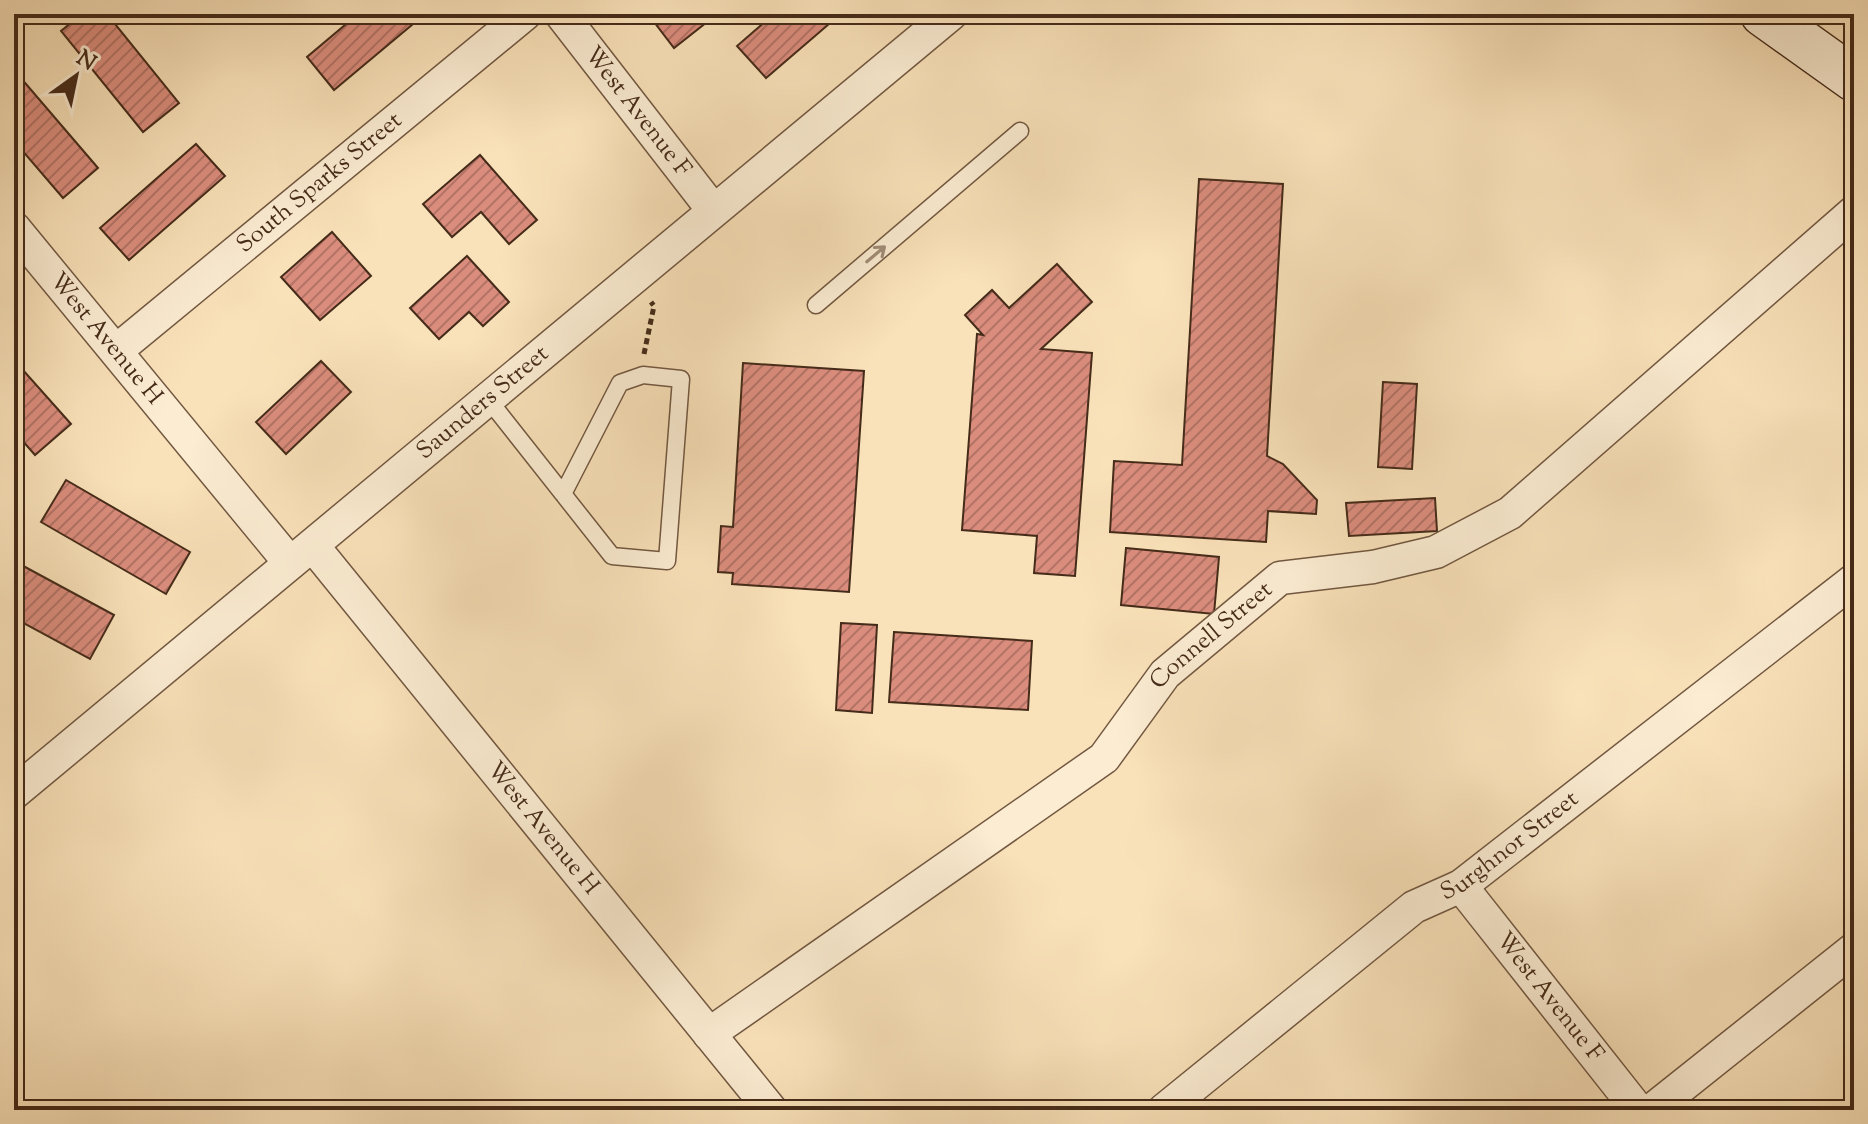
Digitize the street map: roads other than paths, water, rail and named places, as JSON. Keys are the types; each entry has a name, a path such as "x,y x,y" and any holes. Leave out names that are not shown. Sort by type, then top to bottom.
{"street":[{"name":"South Sparks Street","path":"116,351 525,14"},
{"name":"West Avenue F","path":"561,14 713,210"},
{"name":"Saunders Street","path":"14,793 951,14"},
{"path":"1763,14 1854,79"},
{"name":"Connell Street","path":"709,1034 1104,758 1165,674 1280,578 1373,567 1436,552 1510,513 1854,212"},
{"name":"West Avenue H","path":"14,228 116,351 301,555 709,1034 758,1105"},
{"name":"Surghnor Street","path":"1164,1110 1414,907 1461,886 1854,580"},
{"name":"West Avenue F","path":"1461,886 1638,1110"},
{"path":"1652,1110 1854,949"}],"lane":[{"path":"816,305 1020,131"},
{"path":"488,399 563,494 612,556 667,561 681,379 643,375 620,383 563,494"}]}
